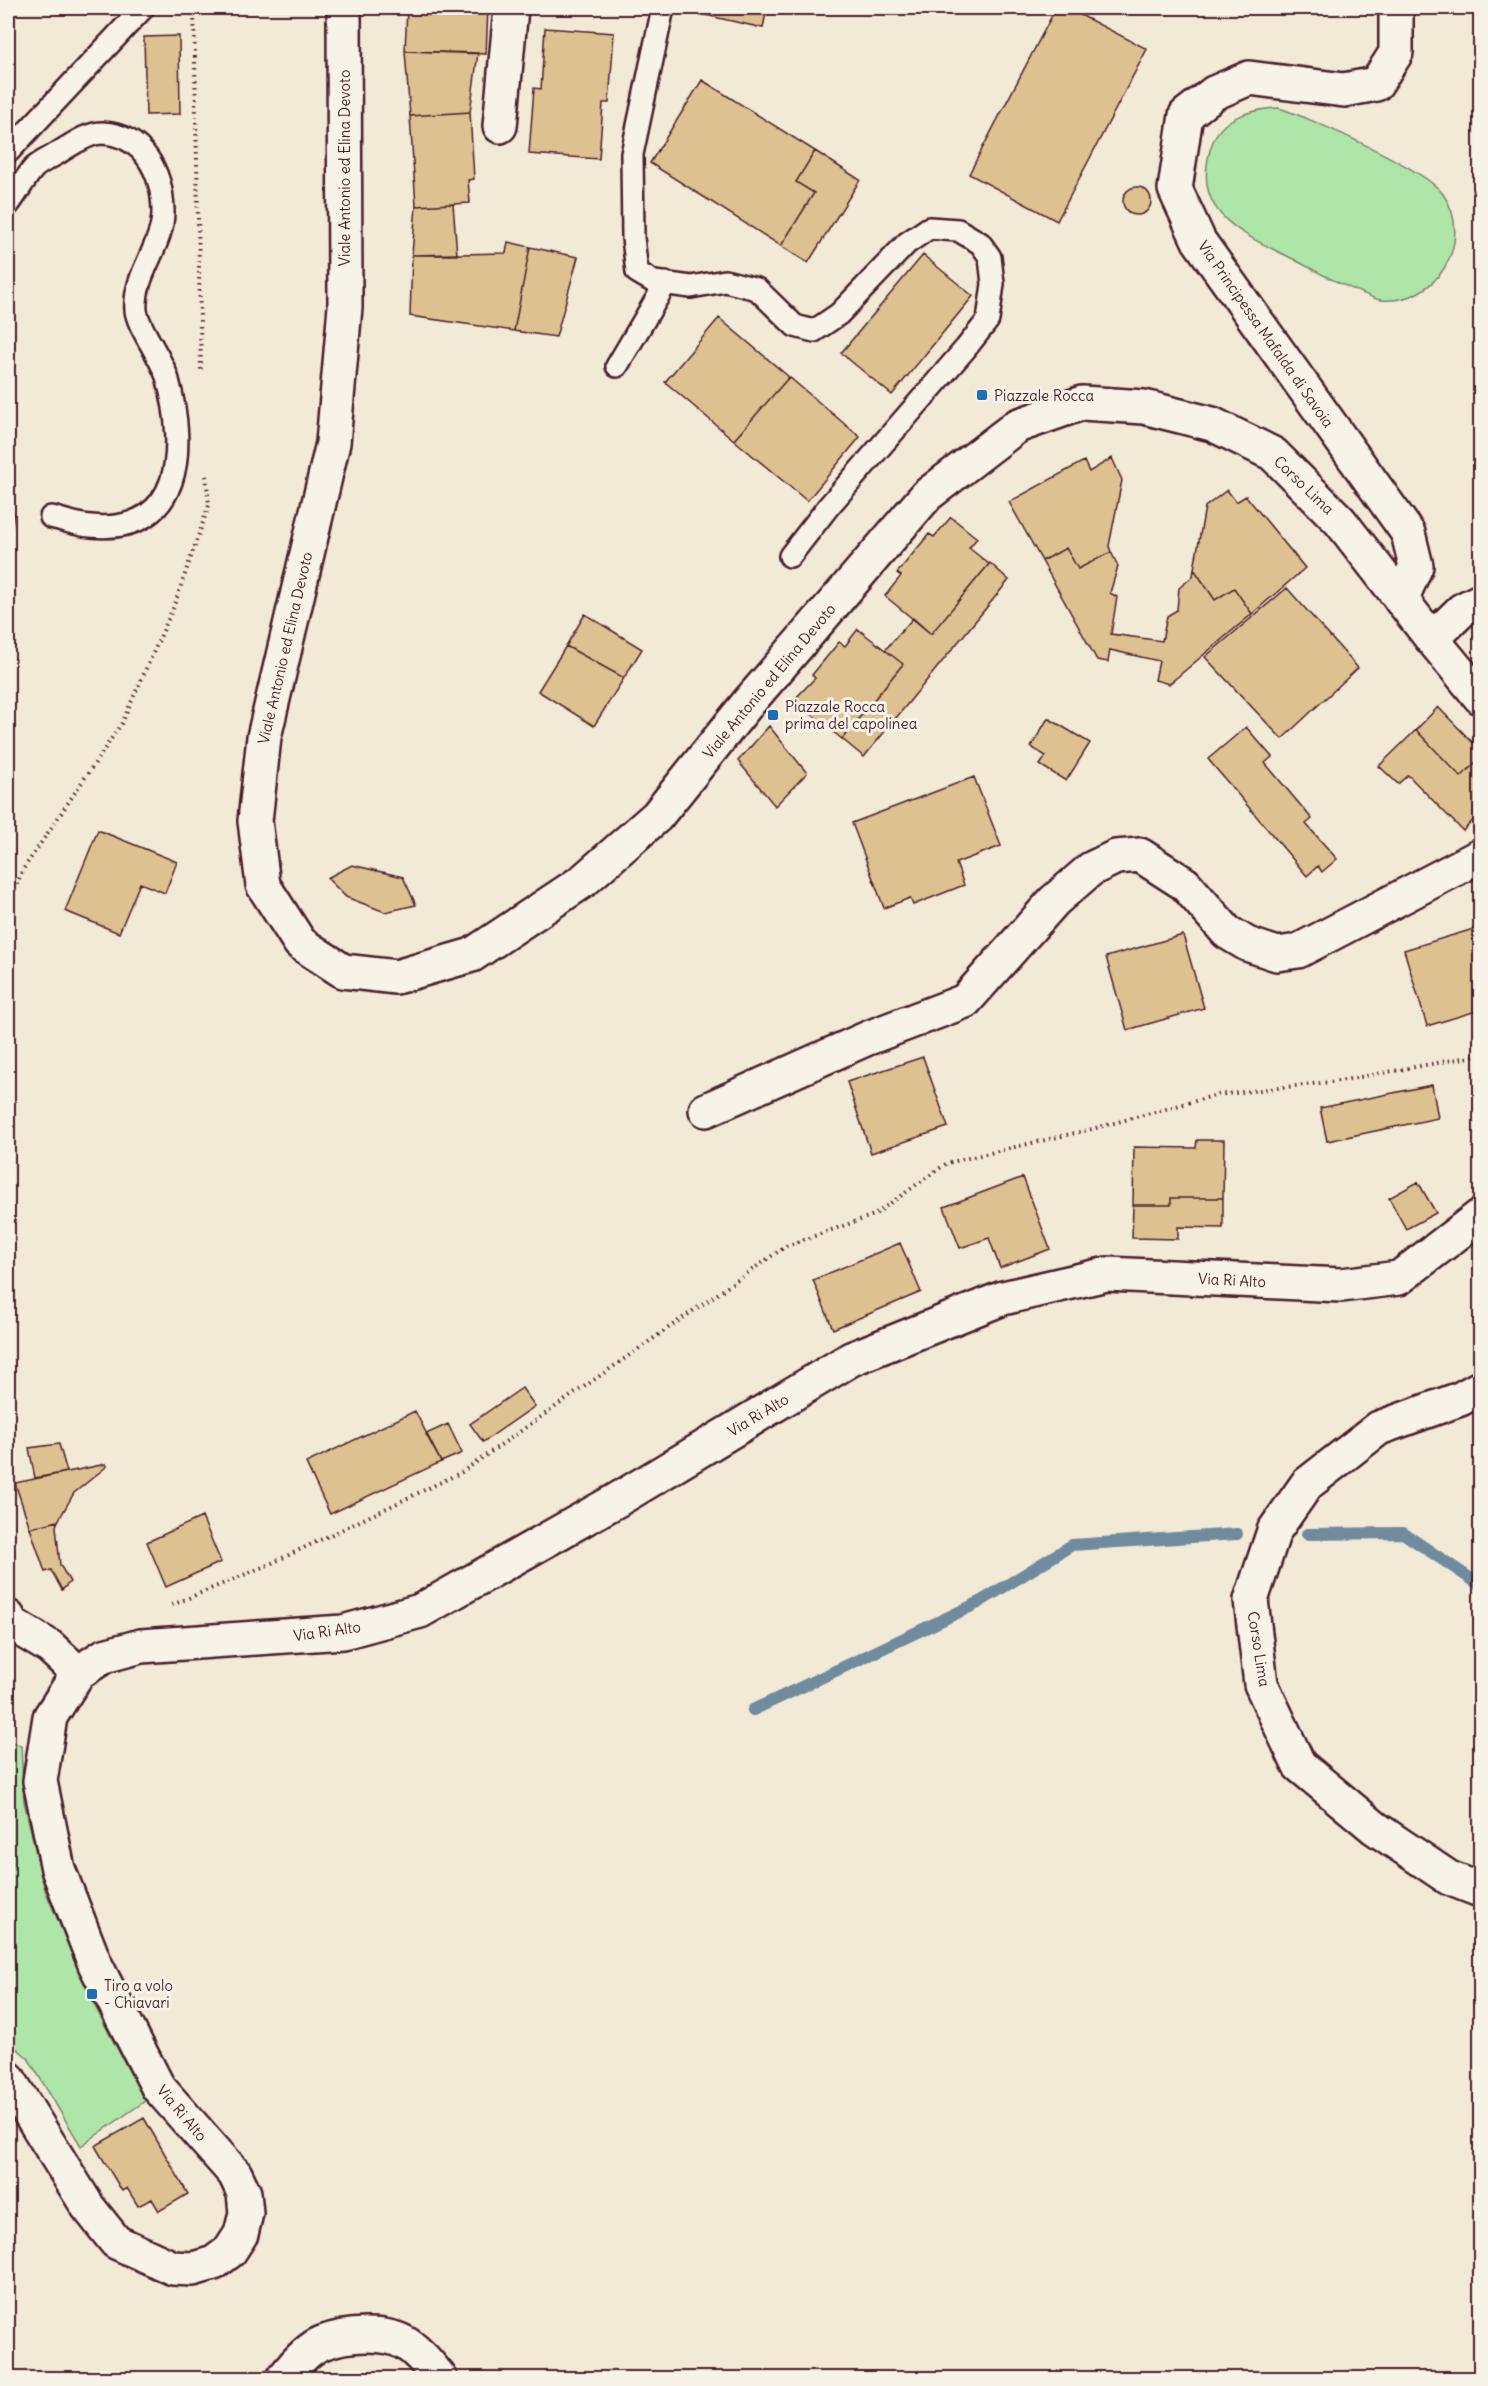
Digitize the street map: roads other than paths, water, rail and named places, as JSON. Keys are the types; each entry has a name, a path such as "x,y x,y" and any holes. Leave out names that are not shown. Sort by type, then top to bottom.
{"street":[{"name":"Viale Antonio ed Elina Devoto","path":"344,8 345,308 333,443 264,737 255,821 263,885 300,943 342,971 396,976 472,955 583,882 657,816 748,703 927,495 1017,426"},
{"path":"500,126 511,8"},
{"name":"Via Principessa Mafalda di Savoia","path":"1396,8 1396,53 1376,84 1344,90 1249,78 1214,93 1186,115 1175,189 1199,241 1408,532 1416,566 1401,600"},
{"name":"Corso Lima","path":"1017,426 1082,403 1144,407 1212,424 1273,454 1340,521 1480,697"},
{"path":"1432,639 1462,610 1480,602"},
{"path":"706,1110 868,1038 965,1001 1054,901 1090,869 1116,857 1140,855 1185,884 1227,932 1247,944 1277,954 1298,951 1480,856"},
{"name":"Via Ri Alto","path":"8,2078 88,2206 116,2242 172,2268 193,2269 204,2266 214,2263 230,2251 241,2234 244,2224 246,2213 244,2193 235,2174 158,2087 95,1964 58,1869 40,1781 50,1717 78,1673 104,1656 141,1647 343,1632 420,1611 617,1500 851,1359 1003,1298 1107,1274 1341,1285 1399,1278 1480,1216"},
{"name":"Corso Lima","path":"1480,1388 1460,1399 1379,1428 1307,1484 1274,1532 1251,1600 1262,1684 1299,1765 1384,1834 1449,1878 1480,1890"},
{"path":"8,1617 10,1623 50,1647 78,1673"},
{"path":"285,2379 293,2366 321,2343 385,2334 406,2343 423,2356 440,2379"}],"lane":[{"path":"8,152 143,8"},
{"path":"663,8 632,154 633,238 637,272 654,282 691,287 725,281 757,289 795,326 814,331 839,314 906,243 929,228 958,230 980,243 990,257 993,284 988,320 828,507 790,556"},
{"path":"8,205 34,168 79,140 101,133 139,145 151,162 160,187 163,212 159,238 138,285 136,312 168,379 178,436 174,474 164,502 141,519 91,526 51,517"},
{"path":"617,366 666,283"}],"waterway":[{"path":"1307,1534 1403,1533 1480,1585"},
{"path":"753,1710 978,1603 1072,1545 1237,1534"}],"place":[{"name":"Piazzale Rocca","path":"982,395"},
{"name":"Piazzale Rocca prima del capolinea","path":"773,715"},
{"name":"Tiro a volo - Chiavari","path":"92,1994"}]}
